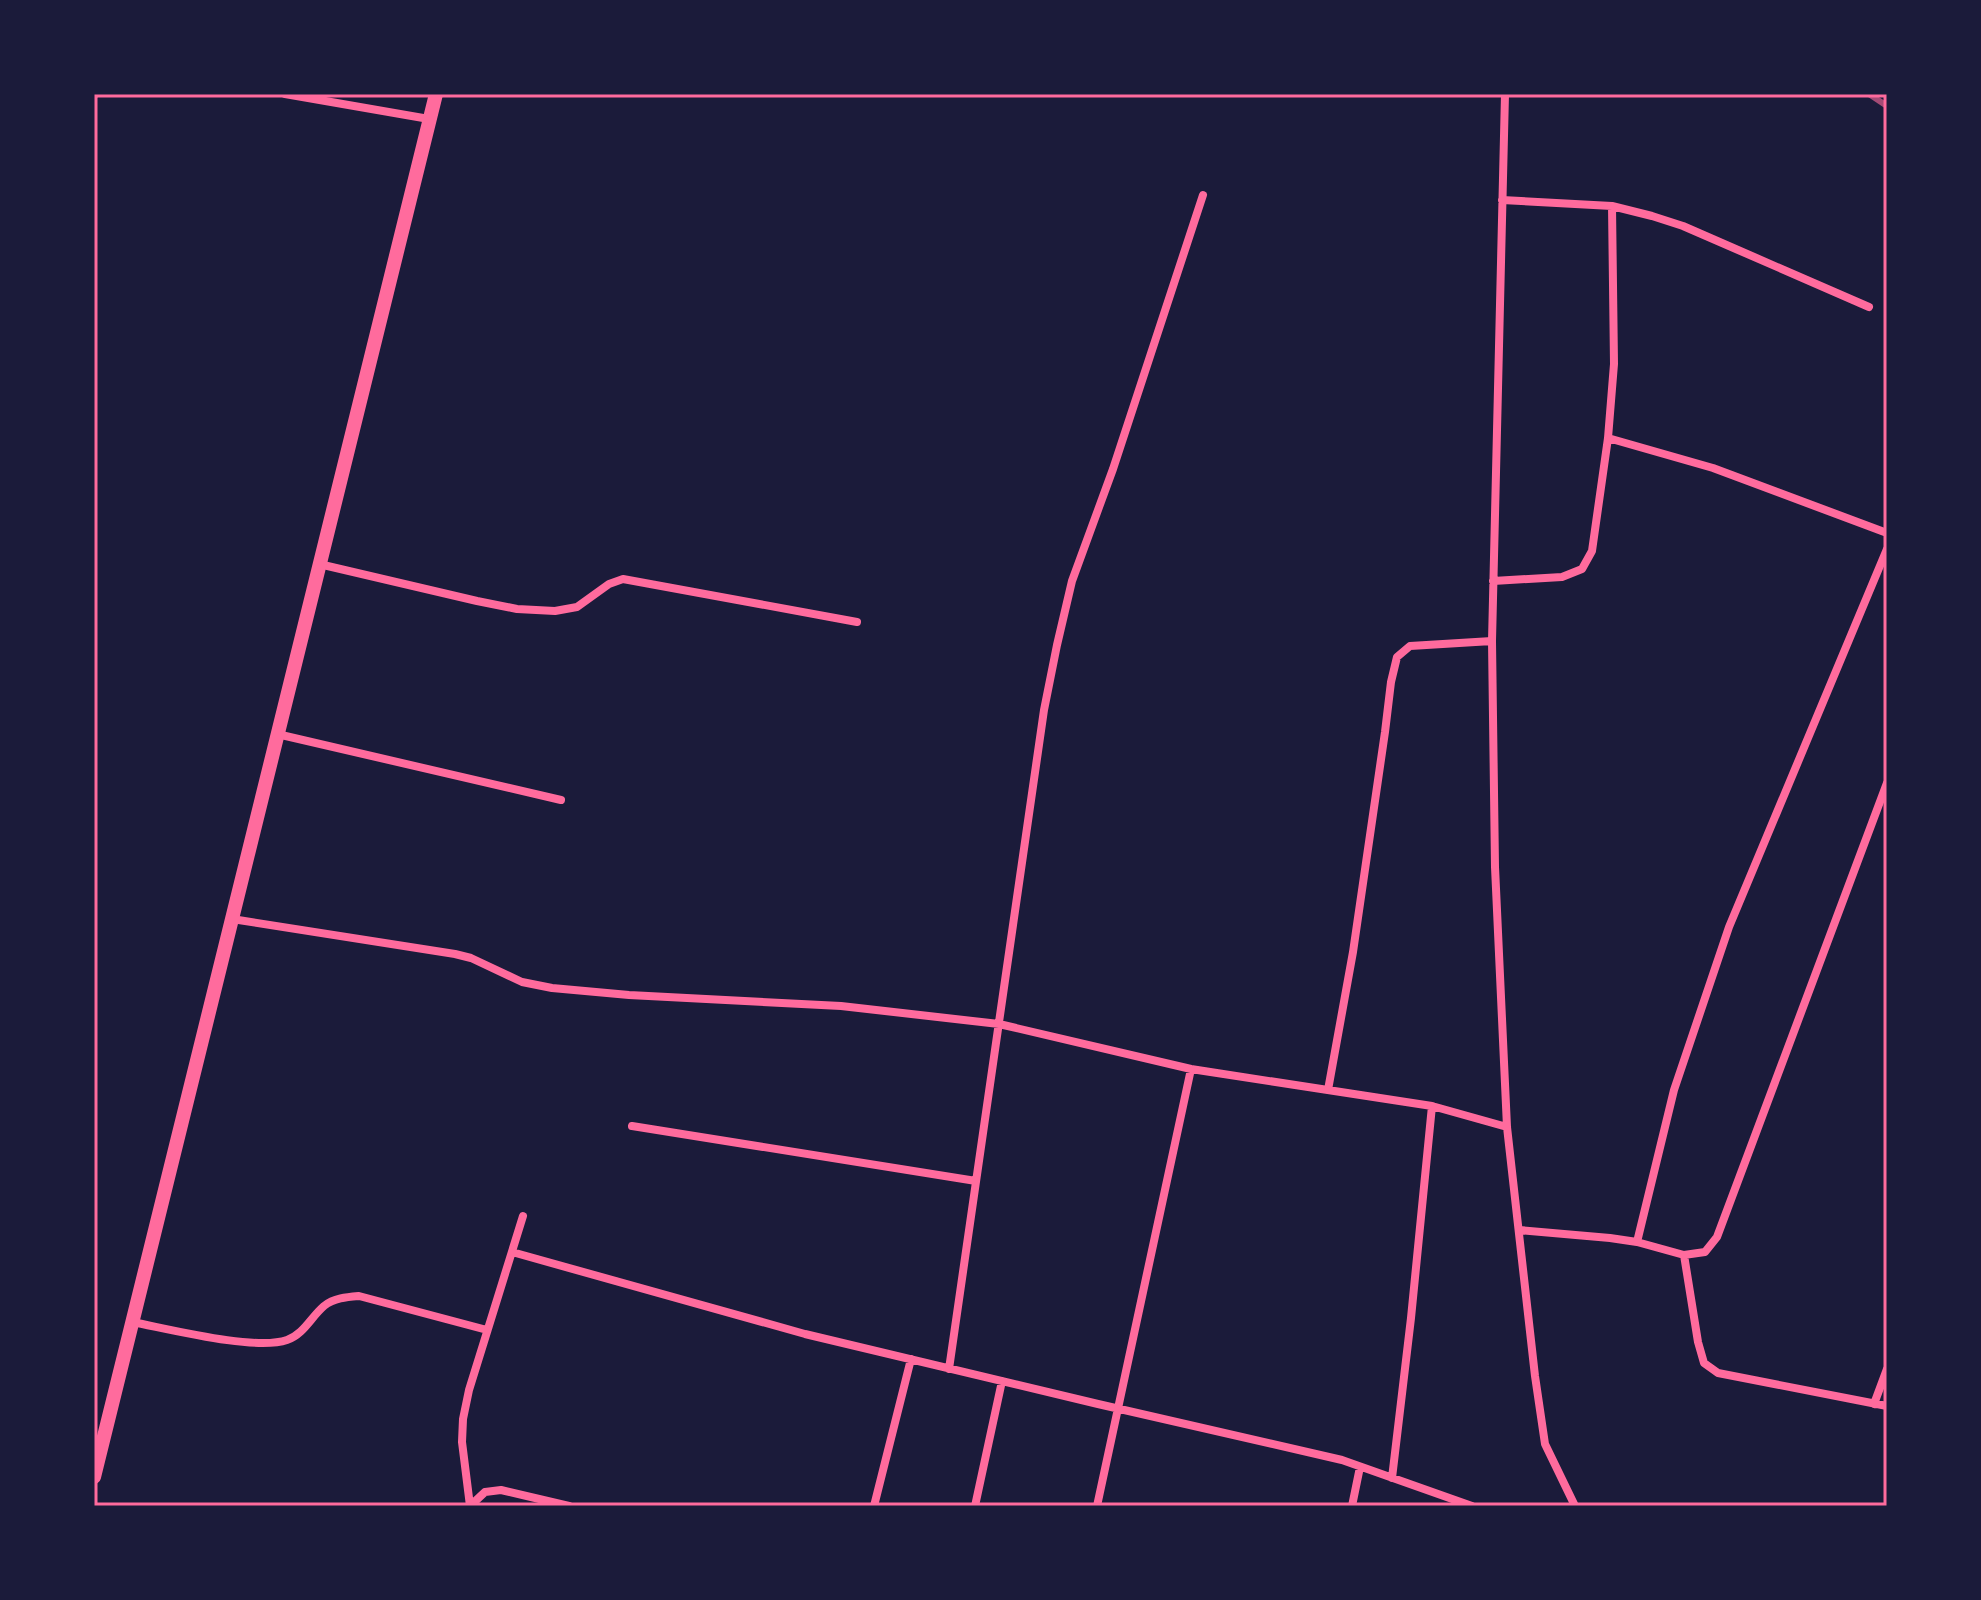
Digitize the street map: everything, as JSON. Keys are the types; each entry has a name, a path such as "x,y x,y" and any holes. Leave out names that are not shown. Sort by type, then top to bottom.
{"street":[{"path":"285,94 429,119"},
{"path":"94,1477 436,94"},
{"path":"1505,94 1492,641 1495,867 1507,1127 1545,1444 1575,1506"},
{"path":"949,1369 1044,710 1066,607 1072,581 1113,469 1203,195"},
{"path":"1502,200 1612,206 1652,216 1683,226 1869,307"},
{"path":"1493,581 1562,577 1582,569 1592,551 1608,438 1614,364 1612,206"},
{"path":"1608,438 1713,468 1887,533"},
{"path":"1637,1242 1674,1090 1729,927 1887,549"},
{"path":"319,564 517,609 555,611 577,607 609,584 623,579 857,622"},
{"path":"1328,1090 1353,952 1397,657 1410,646 1492,641"},
{"path":"277,734 561,800"},
{"path":"1519,1230 1637,1242 1684,1255 1705,1252 1717,1237 1887,783"},
{"path":"232,919 455,954 471,958 522,982 552,988 841,1006 999,1024 1191,1069 1432,1106 1507,1127"},
{"path":"1097,1506 1191,1069"},
{"path":"1392,1478 1432,1106"},
{"path":"632,1126 976,1181"},
{"path":"470,1506 462,1442 463,1419 469,1390 523,1216"},
{"path":"512,1252 805,1334 1342,1460 1472,1506"},
{"path":"1684,1255 1704,1363 1718,1373 1887,1406"},
{"path":"132,1322 234,1340 263,1343 285,1341 297,1335 325,1305 343,1297 359,1296 487,1330"},
{"path":"874,1506 911,1359"},
{"path":"1874,1404 1887,1369"},
{"path":"975,1506 1002,1381"},
{"path":"1352,1506 1360,1467"},
{"path":"470,1506 485,1492 501,1490 569,1506"}],"railway":[{"path":"1869,94 1887,106"}]}
